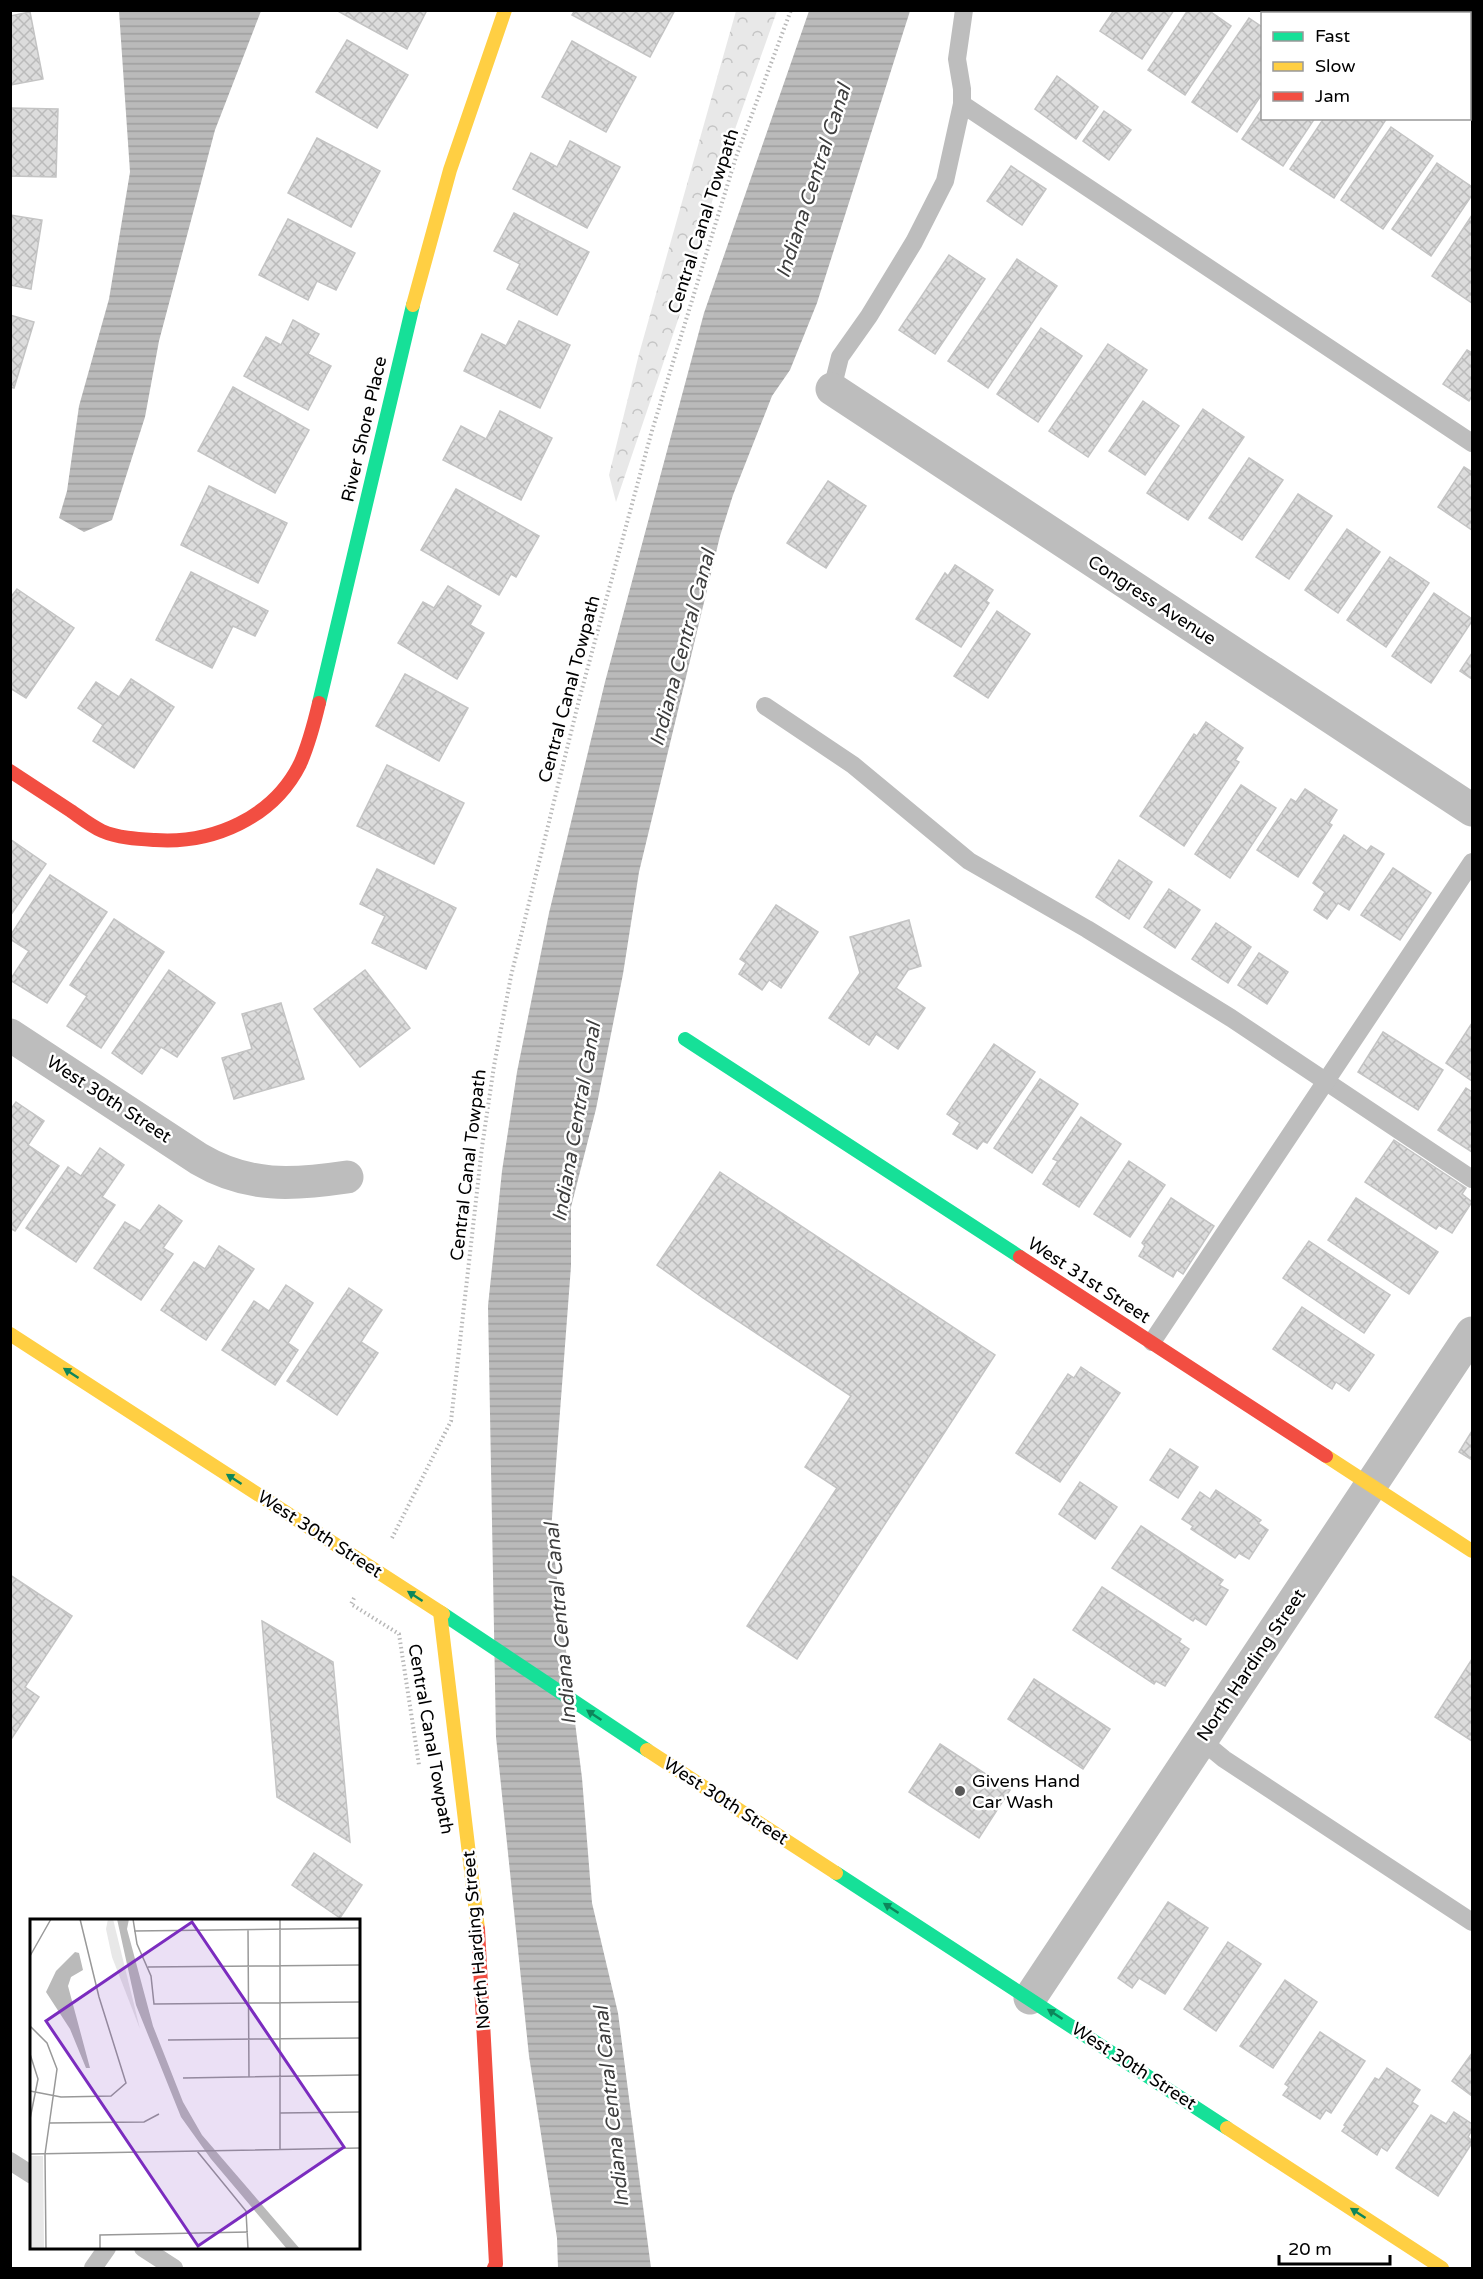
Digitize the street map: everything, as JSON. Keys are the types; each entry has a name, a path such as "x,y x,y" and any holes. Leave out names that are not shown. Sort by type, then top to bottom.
{"street":[{"name":"River Shore Place","path":"10,771 108,834 160,842 192,840 229,830 256,815 279,794 291,778 307,749 429,239 478,81 505,10"},
{"name":"Congress Avenue","path":"832,389 1473,810"},
{"name":"West 30th Street","path":"10,1035 199,1159 226,1172 261,1182 282,1183 312,1183 347,1177"},
{"name":"West 31st Street","path":"685,1039 1473,1551"},
{"name":"North Harding Street","path":"1030,1998 1473,1333"},
{"name":"West 30th Street","path":"10,1334 465,1628 643,1747 1442,2268"},
{"name":"North Harding Street","path":"440,1612 480,1948 496,2264 494,2268"}],"lane":[{"path":"832,389 840,357 869,316 914,242 945,181 962,104 957,58 964,10"},
{"path":"962,104 1473,443"},
{"path":"765,705 853,765 969,861 1087,928 1231,1018 1473,1179"},
{"path":"1152,1342 1473,862"},
{"path":"1201,1740 1224,1759 1473,1922"},
{"path":"10,2161 30,2174"},
{"path":"93,2268 106,2249"},
{"path":"146,2249 174,2268"}],"path":[{"name":"Central Canal Towpath","path":"421,1774 399,1634 351,1604 393,1536 451,1421 482,1147 511,976 579,700 651,434 736,157 791,10"}],"green space":[{"path":"736,11 777,11 723,163 681,311 616,502 609,475 639,354"}],"water":[{"path":"119,11 261,11 215,130 159,341 145,417 112,520 84,532 59,518 67,491 79,406 109,299 130,172"},
{"name":"Indiana Central Canal","path":"809,11 910,11 817,303 790,370 772,396 733,495 720,536 639,872 623,974 596,1109 571,1207 571,1266 551,1531 582,1778 592,1903 618,2013 651,2268 558,2268 557,2238 529,2056 496,1737 488,1306 502,1171 517,1072 549,913 605,682 704,313"}],"building":[{"path":"336,10 427,10 407,49"},
{"path":"575,10 675,10 650,57 572,15"},
{"path":"1114,10 1174,10 1142,59 1100,31"},
{"path":"1188,10 1208,10 1231,26 1185,95 1148,70"},
{"path":"30,12 43,79 10,85 10,16"},
{"path":"1249,18 1261,26 1261,96 1237,132 1192,102"},
{"path":"347,40 408,75 377,128 316,92"},
{"path":"572,41 636,77 606,132 542,97"},
{"path":"1057,76 1098,107 1076,139 1035,109"},
{"path":"10,108 58,109 56,177 10,176"},
{"path":"1261,110 1261,120 1314,120 1283,166 1242,139"},
{"path":"1104,111 1131,130 1109,160 1083,141"},
{"path":"1323,120 1386,120 1334,198 1290,169"},
{"path":"1391,127 1433,156 1383,229 1341,200"},
{"path":"317,138 380,171 351,227 288,193"},
{"path":"570,141 620,167 587,228 513,189 531,153 557,167"},
{"path":"1437,163 1472,187 1472,195 1431,256 1392,229"},
{"path":"1011,166 1046,189 1022,225 987,201"},
{"path":"514,213 589,252 557,315 507,289 520,264 494,251"},
{"path":"10,215 42,220 31,289 10,285"},
{"path":"1472,215 1472,303 1432,276"},
{"path":"288,219 355,253 336,290 317,281 308,300 259,275"},
{"path":"949,255 985,279 935,354 899,330"},
{"path":"1017,259 1057,286 988,388 948,361"},
{"path":"10,315 34,322 14,388 10,387"},
{"path":"293,320 319,334 308,354 331,366 308,410 244,376 266,337 281,345"},
{"path":"519,321 570,345 540,408 464,371 482,334 506,346"},
{"path":"1041,328 1082,356 1038,422 997,394"},
{"path":"1108,344 1147,370 1088,457 1049,431"},
{"path":"1467,350 1472,353 1472,396 1469,401 1443,384"},
{"path":"233,387 309,430 275,493 198,451"},
{"path":"1143,401 1179,426 1145,475 1109,451"},
{"path":"1203,409 1244,437 1188,520 1147,493"},
{"path":"500,411 552,438 521,500 443,460 461,426 486,439"},
{"path":"1249,458 1283,480 1242,540 1209,518"},
{"path":"1464,467 1472,472 1472,530 1438,507"},
{"path":"828,481 866,506 826,568 787,543"},
{"path":"209,486 287,523 258,583 181,545"},
{"path":"456,489 539,536 516,577 511,574 499,595 421,550"},
{"path":"1298,494 1332,516 1289,579 1256,557"},
{"path":"1347,529 1380,552 1338,613 1305,590"},
{"path":"1390,557 1429,583 1386,647 1347,620"},
{"path":"955,565 993,590 986,601 989,603 961,647 916,619 945,573 948,576"},
{"path":"191,572 268,611 255,636 233,626 212,668 156,640"},
{"path":"448,586 481,606 470,625 484,633 457,679 398,643 423,602 434,608"},
{"path":"17,589 74,628 26,698 10,688 10,598"},
{"path":"1434,593 1472,621 1431,683 1392,656"},
{"path":"997,611 1030,634 988,698 954,676"},
{"path":"1472,653 1472,679 1460,671"},
{"path":"405,674 468,708 439,761 376,726"},
{"path":"131,679 174,707 134,768 93,741 103,725 78,708 96,682 119,697"},
{"path":"1206,722 1243,748 1235,760 1239,762 1184,846 1140,816 1194,734 1197,736"},
{"path":"387,765 464,803 434,864 357,826"},
{"path":"1241,785 1276,808 1230,878 1195,854"},
{"path":"1305,789 1337,810 1329,823 1332,825 1298,877 1257,850 1291,799 1296,802"},
{"path":"1344,835 1367,851 1371,846 1384,854 1349,910 1338,903 1327,919 1314,910 1325,892 1313,883"},
{"path":"10,839 46,864 10,916"},
{"path":"1119,860 1152,882 1129,919 1096,897"},
{"path":"1393,868 1431,893 1400,940 1361,915"},
{"path":"377,869 456,908 426,969 372,943 385,916 360,904"},
{"path":"50,875 107,912 47,1003 10,980 29,951 10,939 10,936"},
{"path":"1169,889 1200,910 1175,948 1144,927"},
{"path":"776,905 818,932 781,988 769,980 762,990 739,974 746,963 740,959"},
{"path":"114,919 164,952 101,1048 67,1026 87,996 70,985"},
{"path":"909,920 921,966 908,970 896,988 925,1008 898,1049 876,1034 869,1045 829,1018 860,973 850,937"},
{"path":"1216,923 1251,947 1228,983 1192,959"},
{"path":"1259,953 1288,972 1267,1004 1238,985"},
{"path":"169,970 215,1003 177,1057 161,1047 142,1074 112,1053"},
{"path":"365,970 410,1028 360,1067 314,1009"},
{"path":"281,1003 304,1079 234,1099 222,1058 252,1049 242,1014"},
{"path":"1472,1023 1472,1081 1446,1063"},
{"path":"1383,1032 1443,1070 1418,1110 1358,1072"},
{"path":"994,1044 1035,1072 987,1143 983,1141 977,1149 953,1134 960,1123 947,1114"},
{"path":"1040,1079 1078,1104 1032,1173 994,1148"},
{"path":"1466,1088 1472,1092 1472,1152 1438,1130"},
{"path":"16,1102 44,1121 28,1145 59,1166 15,1231 10,1228 10,1110"},
{"path":"1081,1117 1121,1144 1079,1207 1043,1184 1058,1161 1053,1159"},
{"path":"1394,1140 1466,1188 1462,1194 1472,1202 1452,1233 1439,1225 1436,1229 1365,1182"},
{"path":"100,1148 124,1165 102,1197 115,1205 76,1262 26,1228 68,1167 81,1176"},
{"path":"1129,1161 1165,1185 1130,1237 1094,1214"},
{"path":"720,1172 995,1355 797,1659 747,1626 837,1488 805,1467 851,1396 657,1265"},
{"path":"1171,1198 1214,1226 1183,1274 1177,1270 1173,1277 1139,1256 1145,1246 1142,1243"},
{"path":"1356,1198 1438,1252 1409,1294 1328,1240"},
{"path":"159,1205 182,1221 163,1248 173,1254 141,1300 94,1268 125,1222 140,1231"},
{"path":"1309,1241 1390,1295 1364,1333 1283,1278"},
{"path":"219,1246 254,1269 206,1340 161,1310 194,1262 205,1269"},
{"path":"286,1285 313,1303 288,1343 298,1350 275,1385 222,1350 254,1301 269,1311"},
{"path":"349,1288 382,1310 361,1342 378,1353 337,1415 287,1381"},
{"path":"1302,1307 1374,1355 1349,1391 1336,1382 1332,1389 1273,1349"},
{"path":"1081,1367 1120,1393 1060,1482 1016,1453 1068,1374 1074,1378"},
{"path":"1472,1431 1472,1460 1459,1452"},
{"path":"1170,1449 1198,1467 1178,1498 1150,1480"},
{"path":"1080,1482 1117,1507 1095,1539 1059,1514"},
{"path":"1216,1490 1261,1520 1258,1523 1268,1530 1249,1559 1239,1553 1235,1558 1191,1529 1193,1526 1182,1519 1200,1492 1210,1499"},
{"path":"1141,1526 1223,1580 1219,1585 1228,1590 1206,1625 1195,1618 1193,1621 1112,1568"},
{"path":"10,1575 72,1616 25,1687 39,1697 10,1741"},
{"path":"1102,1587 1181,1639 1179,1642 1189,1649 1165,1686 1156,1681 1154,1684 1073,1630"},
{"path":"262,1621 333,1662 350,1842 277,1797"},
{"path":"1472,1659 1472,1741 1435,1717"},
{"path":"1034,1679 1110,1729 1083,1769 1008,1719"},
{"name":"Givens Hand Car Wash","path":"940,1744 1010,1790 979,1838 909,1792"},
{"path":"314,1853 362,1885 340,1918 292,1885"},
{"path":"1168,1902 1208,1928 1165,1994 1139,1978 1132,1988 1118,1978"},
{"path":"1228,1942 1261,1964 1216,2031 1184,2009"},
{"path":"1285,1980 1317,2002 1273,2068 1240,2046"},
{"path":"1320,2032 1365,2061 1331,2113 1326,2110 1320,2119 1283,2095 1289,2087 1285,2084"},
{"path":"1472,2053 1472,2096 1452,2081"},
{"path":"1387,2068 1420,2090 1412,2102 1418,2106 1387,2151 1381,2147 1377,2155 1342,2131 1375,2078 1379,2080"},
{"path":"1454,2112 1472,2124 1468,2137 1472,2143 1438,2196 1396,2168 1431,2115 1446,2124"}],"traffic: fast":[{"path":"319,703 413,305"},
{"path":"685,1039 1020,1257"},
{"path":"443,1614 647,1750"},
{"path":"836,1873 1227,2128"}],"traffic: slow":[{"path":"413,305 450,170 505,10"},
{"path":"10,1334 443,1614"},
{"path":"1326,1456 1472,1551"},
{"path":"440,1612 478,1929"},
{"path":"647,1750 836,1873"},
{"path":"1227,2128 1442,2268"}],"traffic: jam":[{"path":"10,771 90,824 108,833 128,838 155,840 198,837 239,824 258,813 274,799 300,764 319,703"},
{"path":"1020,1257 1326,1456"},
{"path":"478,1929 496,2264 494,2268"}],"place":[{"name":"Givens Hand Car Wash","path":"960,1791"}]}
